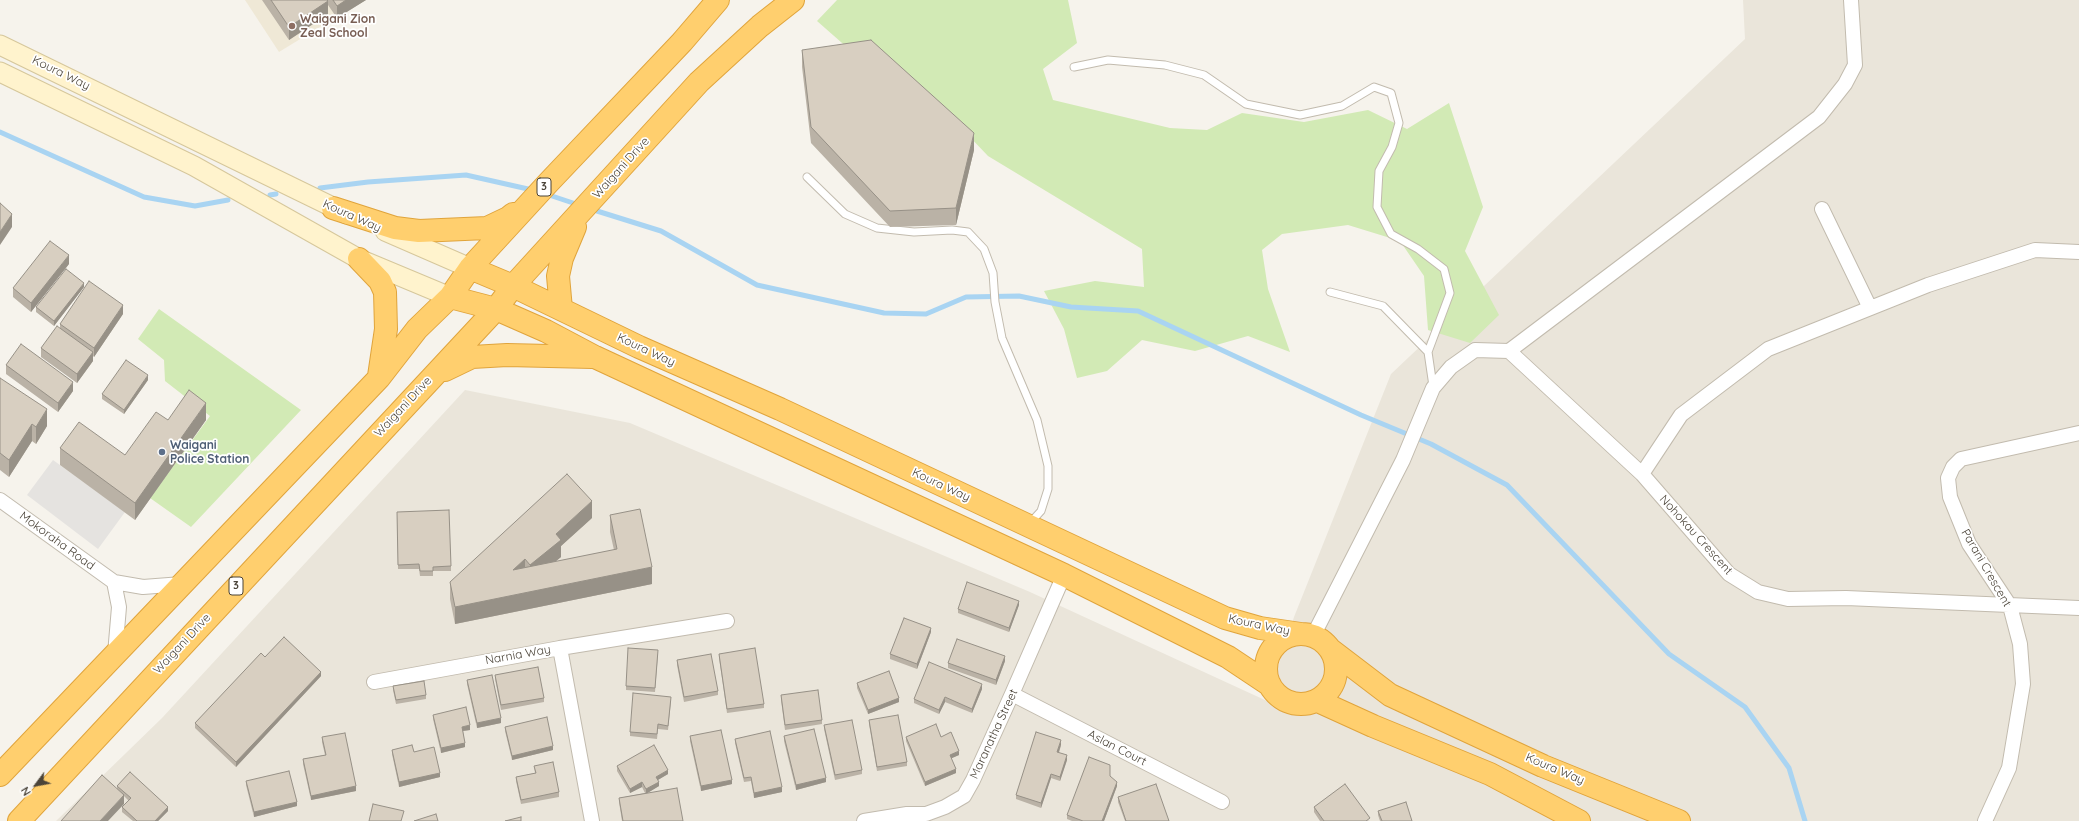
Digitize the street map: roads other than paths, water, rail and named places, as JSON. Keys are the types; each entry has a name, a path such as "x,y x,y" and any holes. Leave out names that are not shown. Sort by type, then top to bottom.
{"highway":[{"name":"3","path":"0,775 379,378 417,329 450,297 470,268 549,182 682,42 718,0"},
{"name":"Waigani Drive","path":"19,821 496,309 513,286 580,215 699,82 760,26 793,0"},
{"path":"333,208 395,228 419,231 472,230 487,228 508,218 549,182"},
{"path":"561,309 558,276 562,258 580,215"},
{"path":"359,259 380,281 385,292 386,329 379,378"},
{"name":"Koura Way","path":"470,268 513,286 638,347 780,409 1225,618 1260,628 1307,635"},
{"path":"450,297 496,309 546,331 595,357 1064,575 1228,657 1270,685"},
{"path":"429,380 457,363 472,357 507,355 595,357"},
{"path":"1307,635 1323,641 1331,650 1336,661 1337,674 1333,685 1327,694 1318,701 1308,704 1296,704 1286,701 1276,694 1270,685 1266,674 1266,662 1271,651 1278,642 1289,636 1307,635"},
{"name":"Koura Way","path":"1331,650 1390,695 1544,766 1679,821"},
{"path":"1318,701 1373,726 1490,774 1579,821"}],"main road":[{"name":"Koura Way","path":"0,44 333,208 470,268"},
{"path":"0,72 194,166 359,259 450,297"}],"street":[{"path":"1307,635 1403,460 1433,388 1452,367 1475,350 1509,351 1819,117 1845,84 1855,65 1851,0"},
{"path":"1822,209 1870,308"},
{"path":"1642,474 1681,415 1768,349 1928,285 2034,250 2079,252"},
{"name":"Nohokau Crescent","path":"1509,351 1642,474 1729,574 1758,592 1788,599 1846,598 2079,608"},
{"name":"Parani Crescent","path":"1985,821 2009,768 2022,684 2020,644 2010,606 1969,544 1950,497 1948,478 1953,467 1961,459 2079,433"},
{"name":"Mokoraha Road","path":"0,500 114,582 143,587 182,584"},
{"name":"Maranatha Street","path":"864,821 908,814 926,814 945,808 964,796 973,780 1012,694 1064,575"},
{"path":"114,582 119,607 115,654"},
{"path":"560,648 727,621"},
{"name":"Narnia Way","path":"374,682 560,648 592,821"},
{"name":"Aslan Court","path":"1012,694 1222,802"}],"lane":[{"path":"1074,67 1108,60 1164,65 1204,75 1246,104 1300,115 1342,106 1374,87 1391,93 1399,123 1392,147 1379,171 1377,207 1391,234 1418,249 1444,269 1450,293 1428,352 1433,388"},
{"path":"807,177 845,214 877,228 914,232 952,230 968,232 984,249 990,261 995,292 995,302 1002,338 1037,420 1048,466 1048,489 1041,511 1027,526"},
{"path":"1330,292 1383,306 1428,352"}],"waterway":[{"path":"0,132 144,197 195,206 228,200"},
{"path":"320,188 368,182 466,175 528,189"},
{"path":"270,195 276,194"},
{"path":"549,195 576,204"},
{"path":"597,211 661,231 757,285 884,313 926,314 966,297 1019,296 1071,307 1138,311 1361,415 1431,444 1507,485 1669,654 1745,707 1789,768 1805,821"}],"place":[{"name":"Waigani Zion Zeal School","path":"292,26"},
{"name":"Waigani Police Station","path":"162,452"}]}
